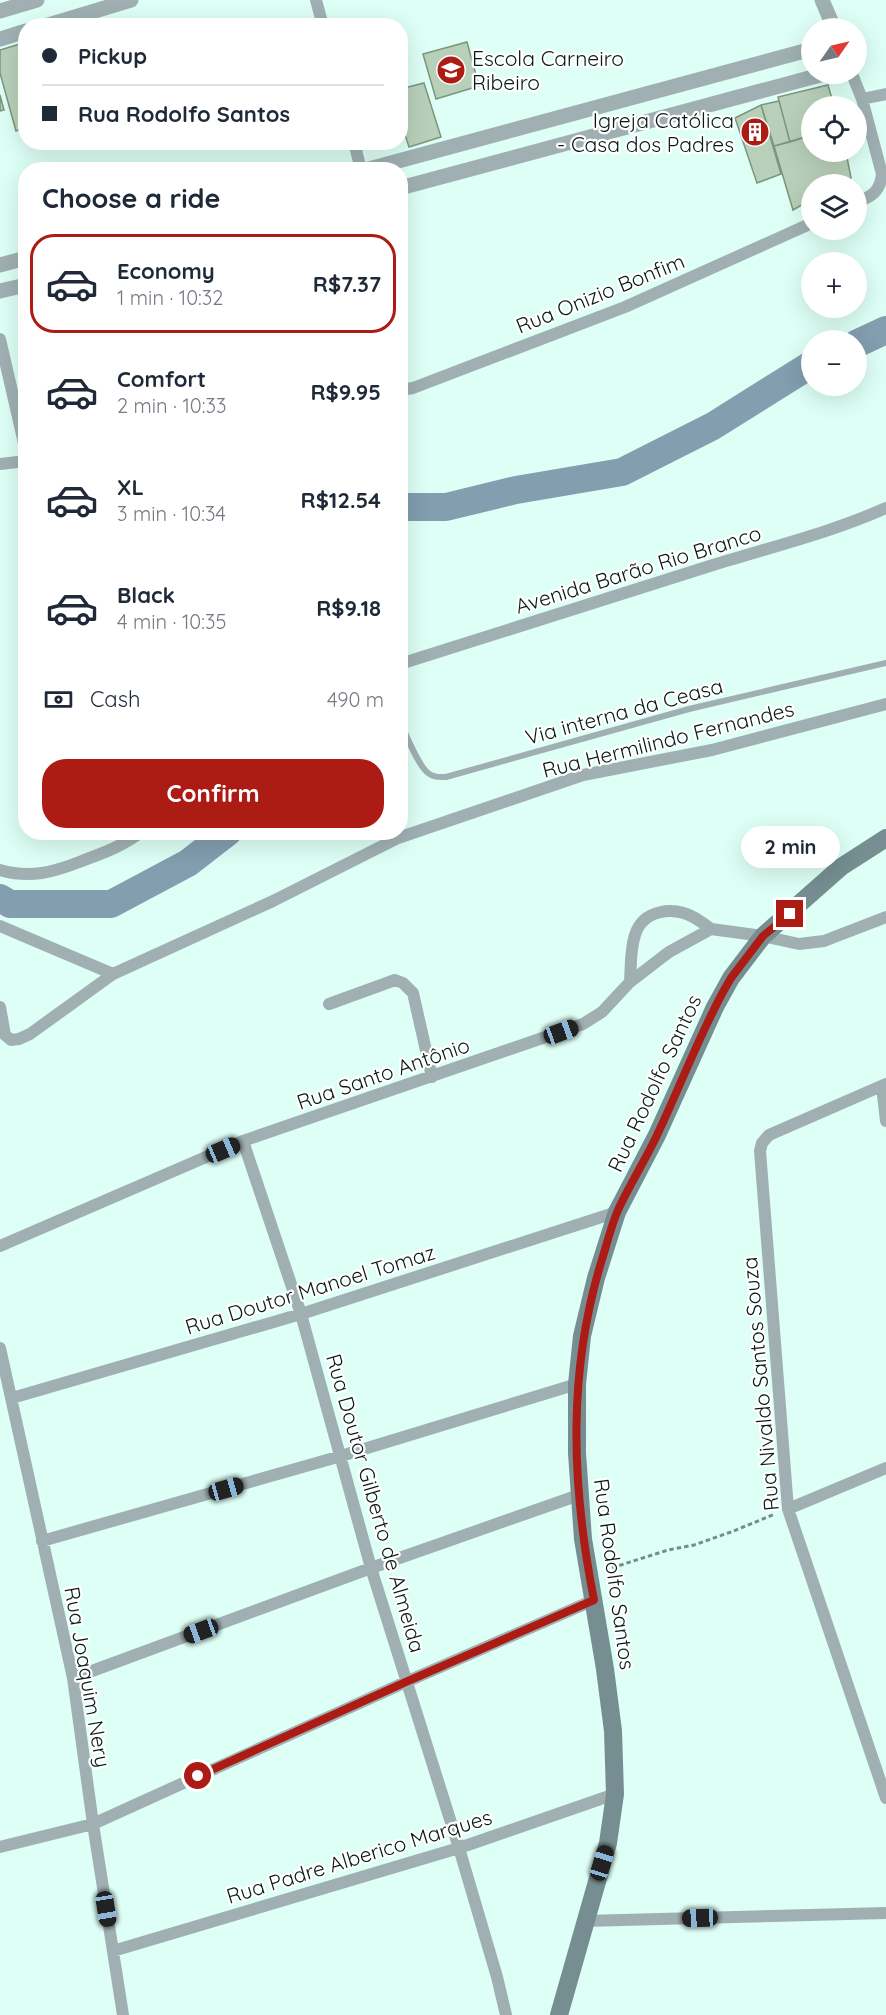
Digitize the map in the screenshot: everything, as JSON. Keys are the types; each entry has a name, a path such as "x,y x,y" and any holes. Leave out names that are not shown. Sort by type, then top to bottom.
{"main road":[{"name":"Rua Rodolfo Santos","path":"559,2015 608,1843 615,1794 613,1731 579,1495 577,1384 588,1308 617,1212 657,1135 731,978 763,936 841,867 886,838"}],"street":[{"path":"0,11 38,0"},
{"path":"68,18 114,2 131,0"},
{"path":"316,0 321,18"},
{"path":"822,0 830,18"},
{"path":"0,39 18,33"},
{"path":"393,162 801,52"},
{"path":"408,186 801,80"},
{"path":"867,98 886,94"},
{"path":"867,118 882,174 881,185 867,198"},
{"name":"Rua Onizio Bonfim","path":"408,389 625,307 801,229"},
{"path":"0,265 18,260"},
{"path":"0,291 18,287"},
{"path":"0,339 18,417"},
{"path":"0,464 18,462"},
{"name":"Avenida Barão Rio Branco","path":"408,661 739,557 804,539 886,508"},
{"name":"Rua Hermilindo Fernandes","path":"408,835 583,775 712,750 886,704"},
{"path":"0,870 33,874 61,870 106,853 128,840"},
{"name":"Rua Hermilindo Fernandes","path":"0,1007 5,1035 11,1040 19,1039 30,1034 113,974 273,901 394,840"},
{"path":"630,982 635,932 647,917 667,911 682,913 711,929 763,936 799,944 824,941 886,917"},
{"path":"0,926 113,974"},
{"name":"Rua Santo Antônio","path":"0,1246 243,1141 583,1024 602,1012 630,982 669,952 711,929"},
{"path":"329,1004 396,980 403,983 413,993 432,1077"},
{"path":"884,1085 886,1121"},
{"name":"Rua Nivaldo Santos Souza","path":"884,1085 769,1135 762,1143 760,1150 788,1509 886,1798"},
{"name":"Rua Doutor Gilberto de Almeida","path":"243,1141 301,1314 371,1568 459,1848 506,2015"},
{"name":"Rua Doutor Manoel Tomaz","path":"12,1398 301,1314 617,1212"},
{"name":"Rua Joaquim Nery","path":"0,1348 73,1678 123,2015"},
{"path":"42,1542 341,1456 577,1384"},
{"path":"788,1509 886,1468"},
{"path":"73,1678 371,1568 579,1495"},
{"path":"0,1847 93,1824 408,1681 594,1600"},
{"name":"Rua Padre Alberico Marques","path":"113,1951 459,1848 615,1794"},
{"path":"584,1921 886,1913"}],"lane":[{"name":"Via interna da Ceasa","path":"408,737 427,772 437,777 447,777 678,712 886,663"}],"path":[{"path":"589,1576 731,1532 788,1509"}],"building":[{"name":"Escola Carneiro Ribeiro","path":"467,42 479,86 436,99 423,54"},
{"path":"18,45 18,130 16,131 0,73 0,50"},
{"path":"424,83 441,137 409,147 408,144 408,87"},
{"path":"828,85 831,96 801,96 801,138 790,142 778,97"},
{"path":"0,95 4,110 0,111"},
{"path":"779,101 790,142 774,146 761,105"},
{"name":"Igreja Católica - Casa dos Padres","path":"761,105 781,174 757,183 735,118"},
{"path":"801,138 801,162 848,162 850,174 801,174 801,205 793,210 774,146"}],"waterway":[{"path":"867,339 886,330"},
{"path":"408,507 446,507 516,490 622,472 713,426 801,371"},
{"path":"0,898 10,904 111,904 188,863 218,840"}],"place":[{"name":"Escola Carneiro Ribeiro","path":"451,70"},
{"name":"Igreja Católica - Casa dos Padres","path":"755,132"}],"route":[{"path":"198,1776 594,1600 583,1539 579,1495 577,1384 582,1336 596,1278 617,1212 657,1135 715,1007 731,978 763,936 790,914"}]}
